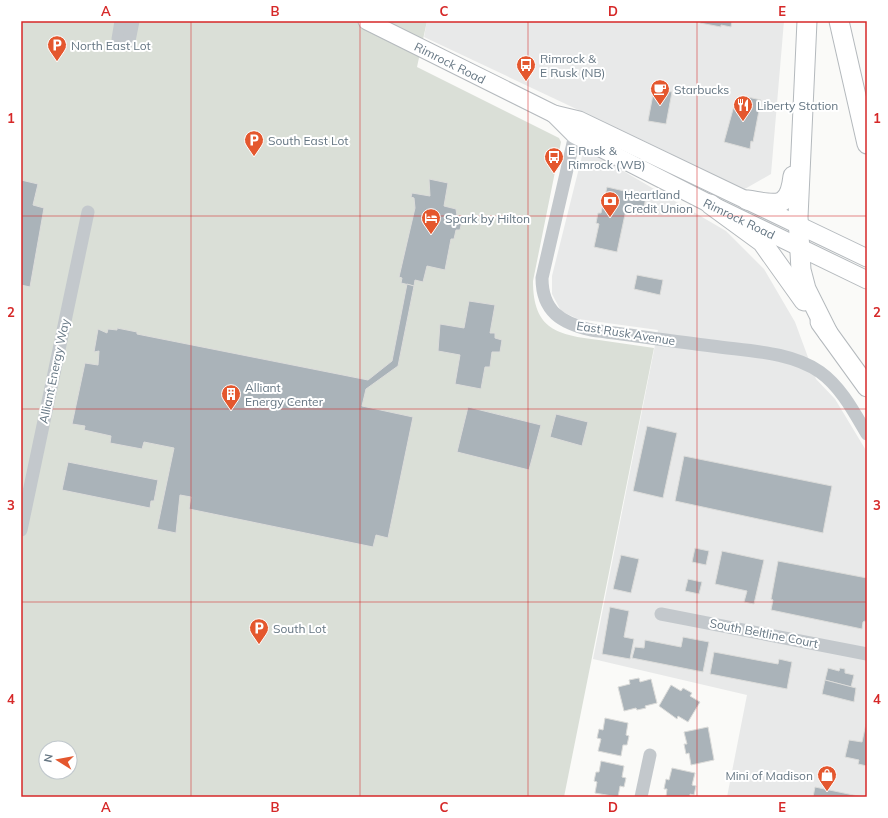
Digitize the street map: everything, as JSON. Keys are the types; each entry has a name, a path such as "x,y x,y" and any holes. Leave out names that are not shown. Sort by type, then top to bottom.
{"highway":[{"path":"807,21 799,226 801,270 806,289 828,333"},
{"path":"839,21 867,144"},
{"path":"747,200 774,204 782,202 787,198 791,191 802,127"},
{"path":"710,204 762,242 867,387"}],"main road":[{"name":"Rimrock Road","path":"367,21 554,114 710,204 867,280"},
{"name":"Rimrock Road","path":"577,127 747,200 864,256"}],"street":[{"path":"121,21 123,40 133,21"},
{"name":"East Rusk Avenue","path":"577,127 542,278 543,294 553,313 568,323 591,330 744,351 795,360 810,366 830,380 847,401 867,434"},
{"name":"Alliant Energy Way","path":"21,530 88,212"},
{"name":"South Beltline Court","path":"661,614 867,654"},
{"path":"641,797 650,755"}],"shaded area":[{"name":"Alliant Energy Center","path":"21,21 427,21 417,67 559,138 561,142 533,281 534,297 538,310 543,320 551,327 571,336 654,348 564,797 21,797"},
{"path":"427,21 784,21 771,174 743,190 659,148 424,37"},
{"path":"589,151 726,231 764,269 795,322 816,379 835,399 867,452 867,797 727,797 747,695 593,659 658,330 578,319 561,311 552,294 552,276 582,156"}],"building":[{"path":"701,21 732,21 731,27 721,25 721,27 700,23"},
{"name":"Starbucks","path":"654,89 672,92 666,124 648,121"},
{"name":"Liberty Station","path":"743,96 761,100 753,142 751,141 750,149 724,142 735,102 741,104"},
{"name":"Spark by Hilton","path":"429,179 448,183 444,206 456,209 457,216 463,216 460,230 456,230 454,239 451,239 445,270 427,266 423,282 415,280 414,286 401,283 402,278 399,277 415,208 414,198 411,197 412,193 430,196"},
{"path":"21,180 38,184 33,205 44,208 30,287 21,285"},
{"name":"Heartland Credit Union","path":"607,187 646,196 644,208 627,205 617,252 594,247 599,224 596,223 598,213 601,213"},
{"path":"637,275 663,280 660,295 634,289"},
{"name":"Alliant Energy Center","path":"407,284 414,286 398,366 366,389 362,406 413,417 388,538 376,535 373,547 189,509 191,497 180,495 176,533 157,529 174,448 144,442 142,449 110,443 111,436 84,430 85,426 72,424 85,363 98,365 99,351 94,352 98,329 107,333 108,329 117,330 117,328 137,332 137,334 368,380 392,361"},
{"path":"469,301 495,305 490,333 495,333 495,338 502,340 500,352 492,352 490,367 485,367 481,389 455,384 460,355 438,351 440,324 464,328"},
{"path":"468,407 541,425 529,470 457,452"},
{"path":"556,414 588,422 582,446 550,437"},
{"path":"647,426 677,433 663,498 633,491"},
{"path":"684,456 832,486 823,533 675,501"},
{"path":"68,462 158,480 154,501 151,501 150,508 62,490"},
{"path":"695,548 709,551 706,565 692,562"},
{"path":"722,551 764,560 754,604 744,602 747,591 715,584"},
{"path":"621,555 639,559 631,593 613,589"},
{"path":"778,561 867,578 867,622 863,622 862,629 771,610 773,600 771,599"},
{"path":"688,579 702,582 699,594 685,591"},
{"path":"610,607 629,611 624,637 634,639 630,659 602,654"},
{"path":"683,637 709,642 703,672 632,658 635,647 644,648 645,640 681,647"},
{"path":"714,652 778,664 779,659 792,662 787,689 710,674"},
{"path":"828,668 839,671 840,668 845,669 845,673 854,675 851,687 825,680"},
{"path":"639,678 640,682 651,679 657,703 645,706 646,708 637,710 636,708 624,711 618,687 630,684 629,680"},
{"path":"825,680 856,688 854,702 822,694"},
{"path":"671,685 681,691 683,688 692,693 690,696 700,702 688,722 678,716 677,719 659,706"},
{"path":"605,718 628,723 626,735 629,736 627,745 623,745 621,756 598,751 601,739 597,738 599,729 603,730"},
{"path":"867,719 867,766 858,764 859,760 845,757 849,740 862,742"},
{"path":"708,727 714,760 691,765 689,753 686,754 684,744 687,744 684,732"},
{"path":"601,761 624,766 622,777 626,778 624,787 620,786 618,797 595,793 597,782 594,781 596,772 599,772"},
{"path":"672,768 695,773 692,785 696,786 694,795 690,794 690,797 666,797 667,789 664,789 666,779 669,780"},
{"name":"Mini of Madison","path":"815,787 863,797 813,797"}],"place":[{"name":"North East Lot","path":"57,62"},
{"name":"Rimrock & E Rusk (NB)","path":"526,82"},
{"name":"Starbucks","path":"660,106"},
{"name":"Liberty Station","path":"743,122"},
{"name":"South East Lot","path":"254,157"},
{"name":"E Rusk & Rimrock (WB)","path":"554,174"},
{"name":"Heartland Credit Union","path":"610,218"},
{"name":"Spark by Hilton","path":"431,235"},
{"name":"Alliant Energy Center","path":"231,411"},
{"name":"South Lot","path":"259,645"},
{"name":"Mini of Madison","path":"827,792"}]}
